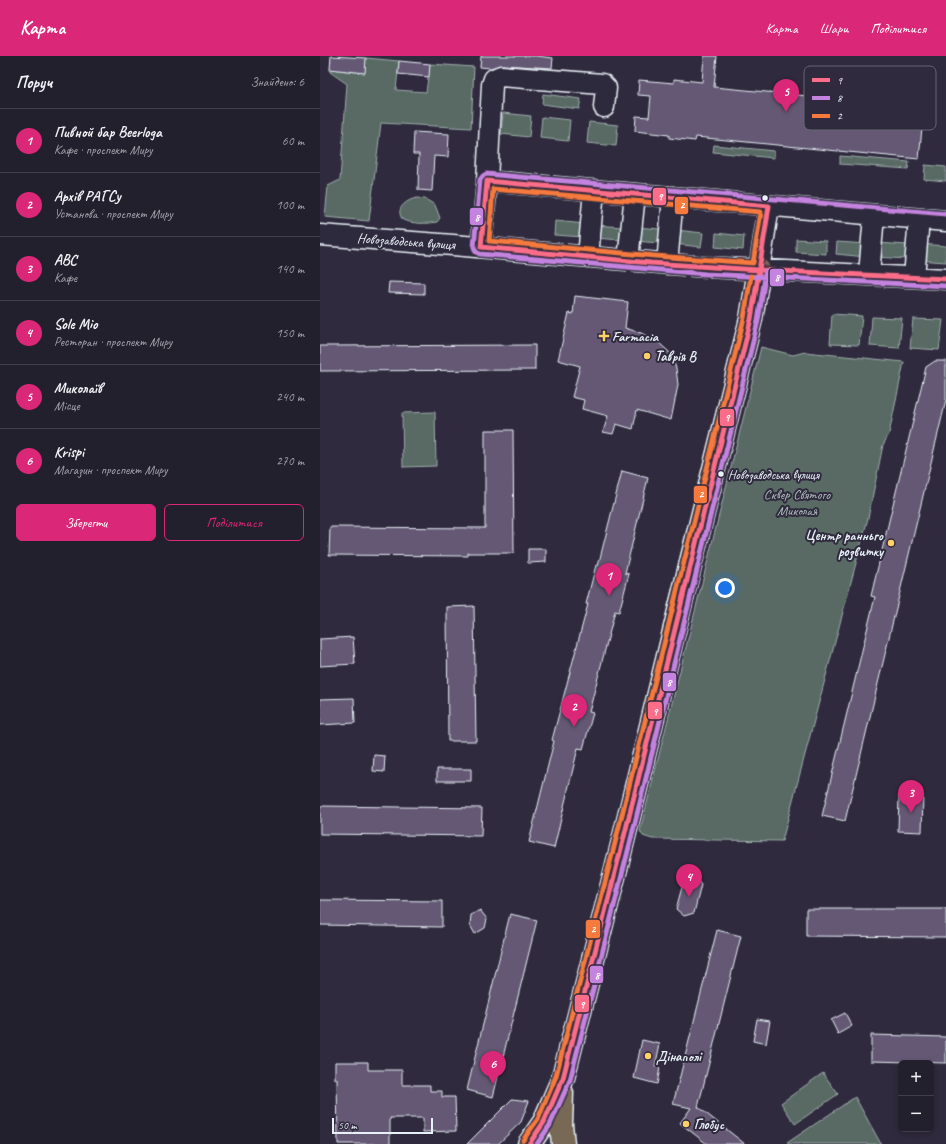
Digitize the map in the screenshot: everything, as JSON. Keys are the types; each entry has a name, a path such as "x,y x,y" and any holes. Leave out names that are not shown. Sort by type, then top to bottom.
{"main road":[{"path":"529,1144 544,1122 563,1078 750,327 759,270"},
{"path":"563,1078 561,1124 563,1144"}],"street":[{"path":"481,247 487,181 492,85 494,79 501,76 602,84 606,88 604,106"},
{"path":"487,181 946,221"},
{"path":"588,257 594,190"},
{"path":"628,260 635,194"},
{"path":"667,264 673,198"},
{"path":"759,270 769,206"},
{"path":"869,275 874,215"},
{"path":"914,277 919,219"},
{"name":"Новозаводська вулиця","path":"320,235 481,247 667,264 946,279"}],"green space":[{"path":"366,58 399,61 396,90 426,92 430,64 474,67 471,128 381,123 369,221 325,217 328,186 340,180 347,84 330,72 330,69 364,73"},
{"path":"543,94 581,99 579,109 542,104"},
{"path":"503,113 531,116 529,137 501,134"},
{"path":"542,117 570,120 568,141 540,138"},
{"path":"589,122 618,125 616,146 587,143"},
{"path":"714,145 774,151 774,158 713,152"},
{"path":"840,156 909,162 908,169 840,164"},
{"path":"925,165 946,167 946,181 924,179"},
{"path":"417,198 425,199 435,205 440,218 437,222 420,223 403,220 400,212 402,206 405,203"},
{"path":"555,221 585,224 584,237 554,235"},
{"path":"594,225 623,227 622,240 593,238"},
{"path":"635,227 661,229 660,243 634,241"},
{"path":"676,230 703,233 701,247 674,244"},
{"path":"716,233 744,236 743,250 715,247"},
{"path":"796,239 826,241 826,254 796,252"},
{"path":"837,242 867,244 866,257 836,254"},
{"path":"878,243 907,245 906,259 876,257"},
{"path":"919,244 946,246 946,262 918,260"},
{"path":"832,314 862,316 859,345 830,344"},
{"path":"872,317 902,318 899,348 870,346"},
{"path":"913,319 943,320 939,350 910,348"},
{"name":"Сквер Святого Миколая","path":"761,347 793,355 805,352 904,362 889,434 883,445 868,518 782,841 652,839 643,836 640,831"},
{"path":"435,412 436,466 403,467 402,413"},
{"path":"823,1073 838,1094 795,1124 781,1103"},
{"path":"855,1097 881,1144 787,1143"}],"building":[{"path":"331,56 366,58 365,73 330,69"},
{"path":"481,56 536,56 553,58 552,68 502,65 490,68 480,67"},
{"path":"704,56 717,56 714,87 804,96 804,130 922,130 919,159 696,137 695,141 669,138 669,135 635,131 636,116 649,117 651,96 638,95 639,80 674,83 674,79 702,82"},
{"path":"399,61 430,64 429,77 398,74"},
{"path":"414,132 449,134 448,157 434,156 432,191 418,190 419,154 413,154"},
{"path":"389,282 424,283 424,294 388,293"},
{"path":"575,296 628,302 625,328 641,333 657,341 670,353 676,368 678,385 671,420 637,410 633,429 616,424 613,434 603,432 608,416 582,409 584,400 572,397 580,366 558,360 569,313 573,314"},
{"path":"535,345 535,370 320,371 320,346"},
{"path":"935,361 946,361 946,400 845,821 822,816 875,597 871,596 926,367"},
{"path":"485,430 513,430 514,553 468,553 468,556 329,555 330,527 485,528"},
{"path":"622,471 648,478 625,573 629,574 619,612 615,611 589,712 593,713 583,749 578,748 554,848 529,842 554,741 552,740 588,604 586,604 596,565 598,566"},
{"path":"528,549 546,549 546,562 528,563"},
{"path":"474,606 476,741 448,741 447,607"},
{"path":"353,637 355,664 320,666 320,639"},
{"path":"354,698 355,723 320,725 320,699"},
{"path":"374,755 385,756 384,772 373,771"},
{"path":"437,769 471,769 471,781 437,781"},
{"path":"899,795 923,795 922,832 898,831"},
{"path":"320,806 482,808 481,836 320,834"},
{"path":"694,876 701,885 694,913 684,916 676,909 684,880"},
{"path":"320,900 442,901 442,927 320,925"},
{"path":"806,909 946,909 946,937 806,936"},
{"path":"480,910 487,919 485,928 475,934 470,925 471,915"},
{"path":"510,914 537,920 493,1097 467,1090"},
{"path":"717,930 741,936 698,1107 745,1144 707,1144 680,1123 691,1108 673,1104"},
{"path":"845,1013 852,1026 838,1034 831,1020"},
{"path":"757,1019 770,1021 766,1044 753,1041"},
{"path":"871,1035 946,1037 946,1063 934,1063 934,1060 871,1061"},
{"name":"Дінаполі","path":"642,1040 660,1044 655,1067 660,1068 657,1084 634,1078"},
{"path":"335,1062 368,1062 368,1070 402,1070 402,1085 430,1085 430,1091 442,1091 442,1097 455,1097 456,1131 423,1132 423,1118 390,1118 390,1144 338,1144 337,1079 335,1079"},
{"path":"512,1099 529,1101 521,1122 498,1144 467,1144"}],"transit line":[{"name":"8","path":"946,214 486,174 480,180 474,247 476,252 480,254 706,274 946,286"},
{"name":"9","path":"487,181 769,206 759,270 651,263 481,247 487,181"},
{"name":"2","path":"493,189 761,212 753,263 489,241 493,189"},
{"name":"9","path":"529,1144 544,1122 563,1078 623,841 751,319 759,270"},
{"name":"9","path":"759,270 946,279"},
{"name":"8","path":"537,1144 550,1125 570,1080 630,843 758,321 766,271"},
{"name":"2","path":"523,1140 538,1119 556,1076 744,318 751,276"}],"place":[{"name":"Миколаїв","path":"786,112"},
{"name":"Farmacia","path":"604,336"},
{"name":"Таврія В","path":"647,356"},
{"name":"Новозаводська вулиця","path":"721,474"},
{"name":"Центр ранньго розвитку","path":"891,543"},
{"name":"Пивной бар Beerloga","path":"609,596"},
{"name":"Архів РАГСу","path":"574,727"},
{"name":"ABC","path":"911,813"},
{"name":"Sole Mio","path":"689,897"},
{"name":"Дінаполі","path":"648,1056"},
{"name":"Krispi","path":"493,1084"},
{"name":"Глобус","path":"686,1124"}]}
